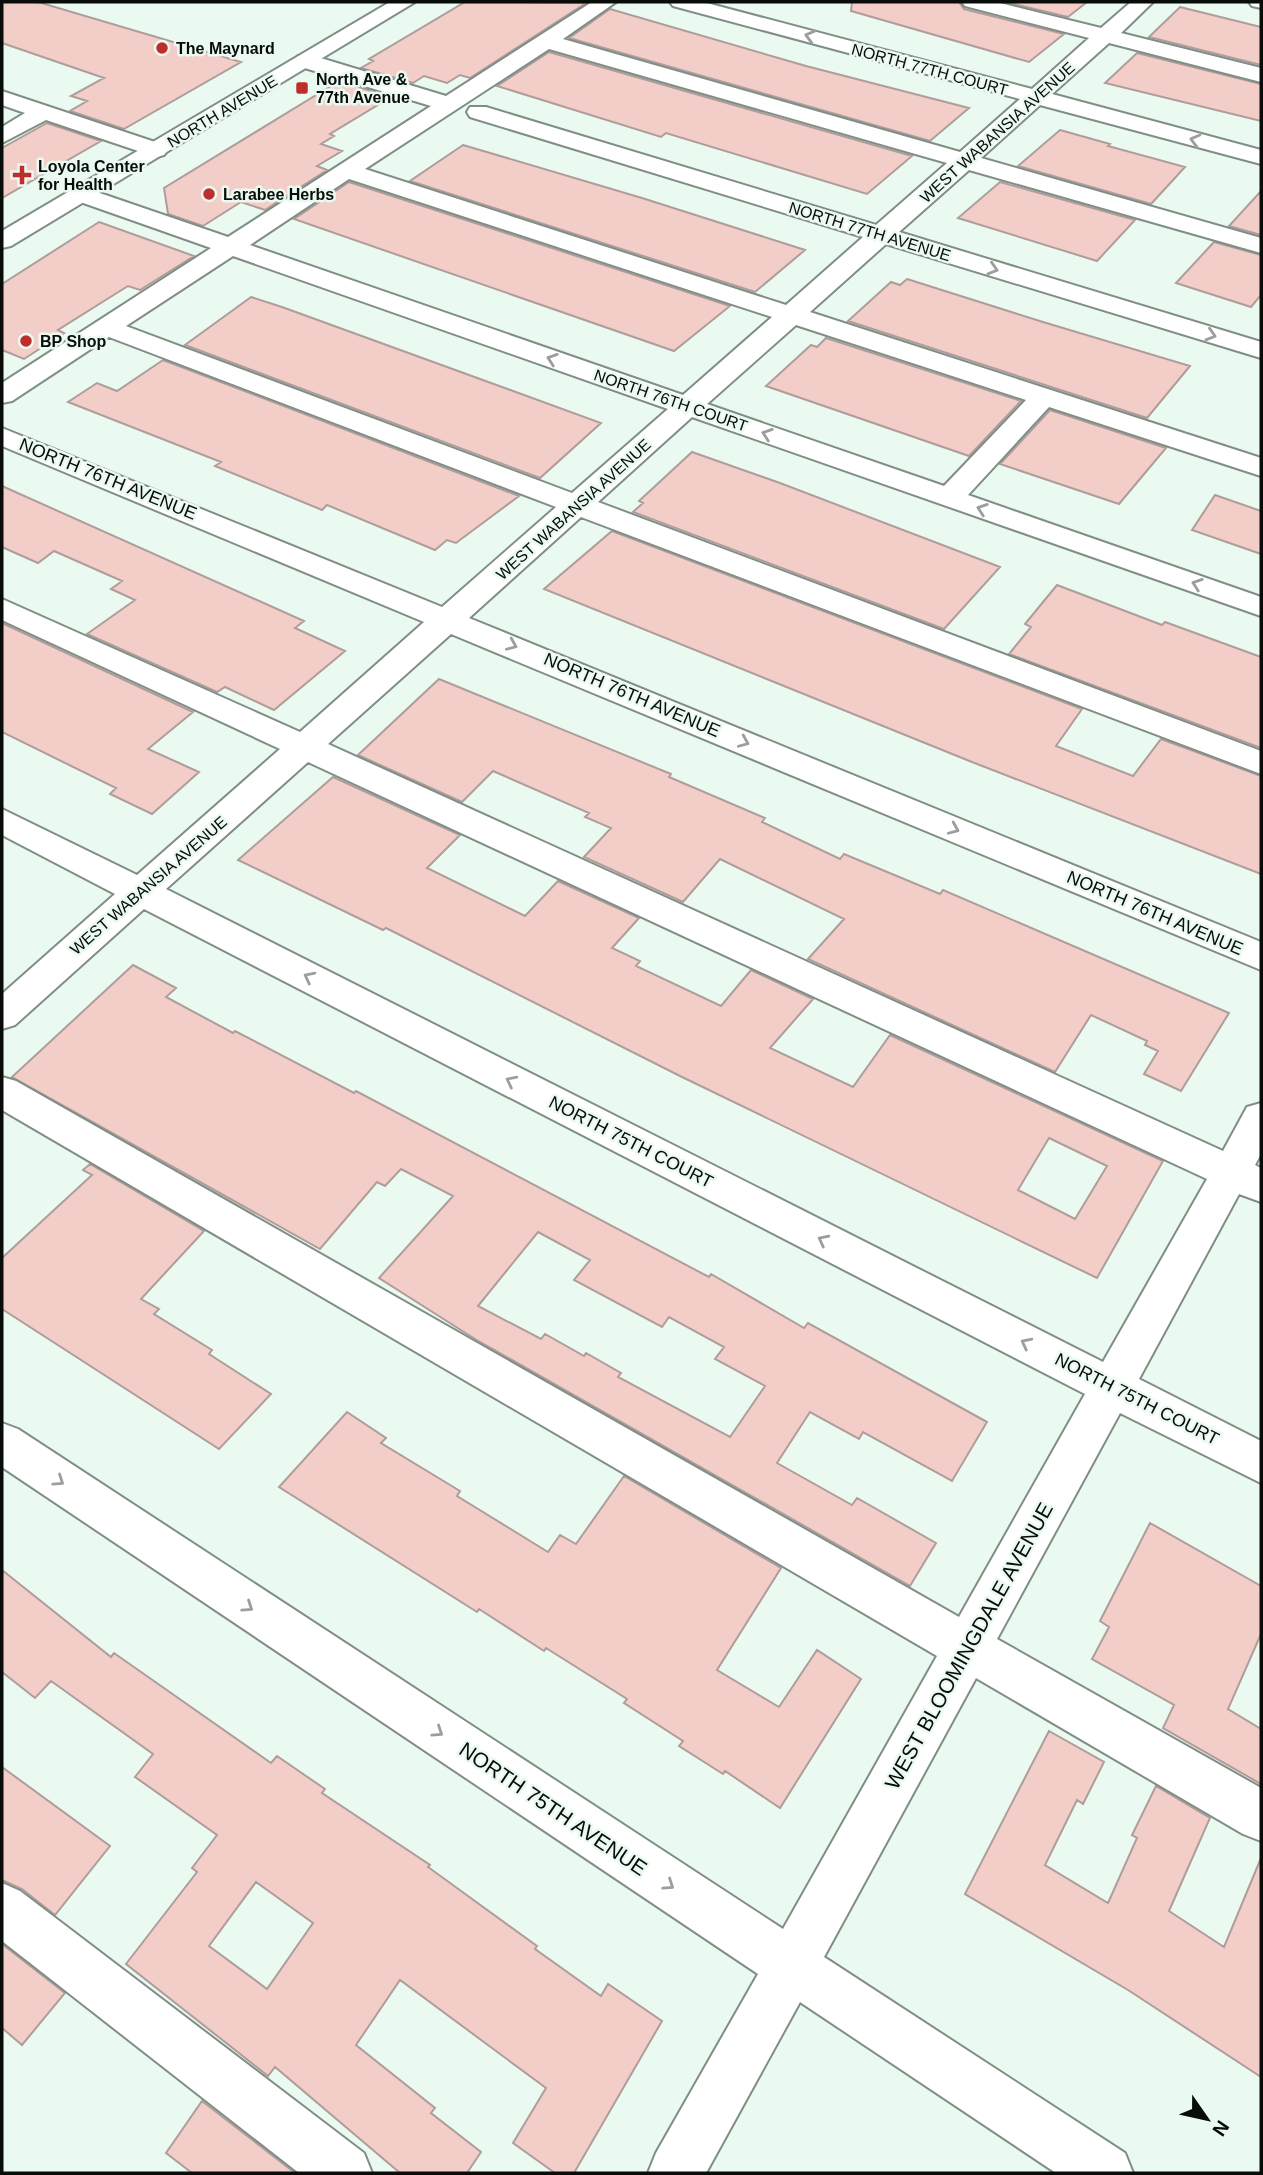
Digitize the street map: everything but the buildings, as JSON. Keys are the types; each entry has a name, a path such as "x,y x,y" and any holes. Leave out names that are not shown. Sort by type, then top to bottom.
{"street":[{"name":"NORTH AVENUE","path":"2,241 405,2"},
{"path":"2,395 606,2"},
{"name":"NORTH 77TH COURT","path":"680,2 1261,157"},
{"path":"972,2 1261,75"},
{"name":"WEST WABANSIA AVENUE","path":"2,1015 1143,2"},
{"path":"546,41 1261,246"},
{"path":"306,61 449,104"},
{"path":"2,98 156,149"},
{"path":"2,136 44,112"},
{"name":"NORTH 77TH AVENUE","path":"478,112 1261,350"},
{"path":"347,171 1261,467"},
{"name":"NORTH 76TH COURT","path":"80,194 1261,607"},
{"path":"106,327 579,503 1261,763"},
{"path":"949,498 1045,397"},
{"name":"NORTH 76TH AVENUE","path":"2,436 1261,957"},
{"path":"2,608 1246,1179"},
{"name":"NORTH 75TH COURT","path":"2,821 1261,1463"},
{"path":"2,1092 1261,1816"},
{"name":"WEST BLOOMINGDALE AVENUE","path":"676,2173 1112,1387 1246,1179 1261,1118"},
{"name":"NORTH 75TH AVENUE","path":"2,1443 1105,2173"},
{"path":"2,1909 344,2173"}],"place":[{"name":"The Maynard","path":"162,48"},
{"name":"North Ave & 77th Avenue","path":"302,88"},
{"name":"Loyola Center for Health","path":"22,175"},
{"name":"Larabee Herbs","path":"209,194"},
{"name":"BP Shop","path":"26,341"}]}
